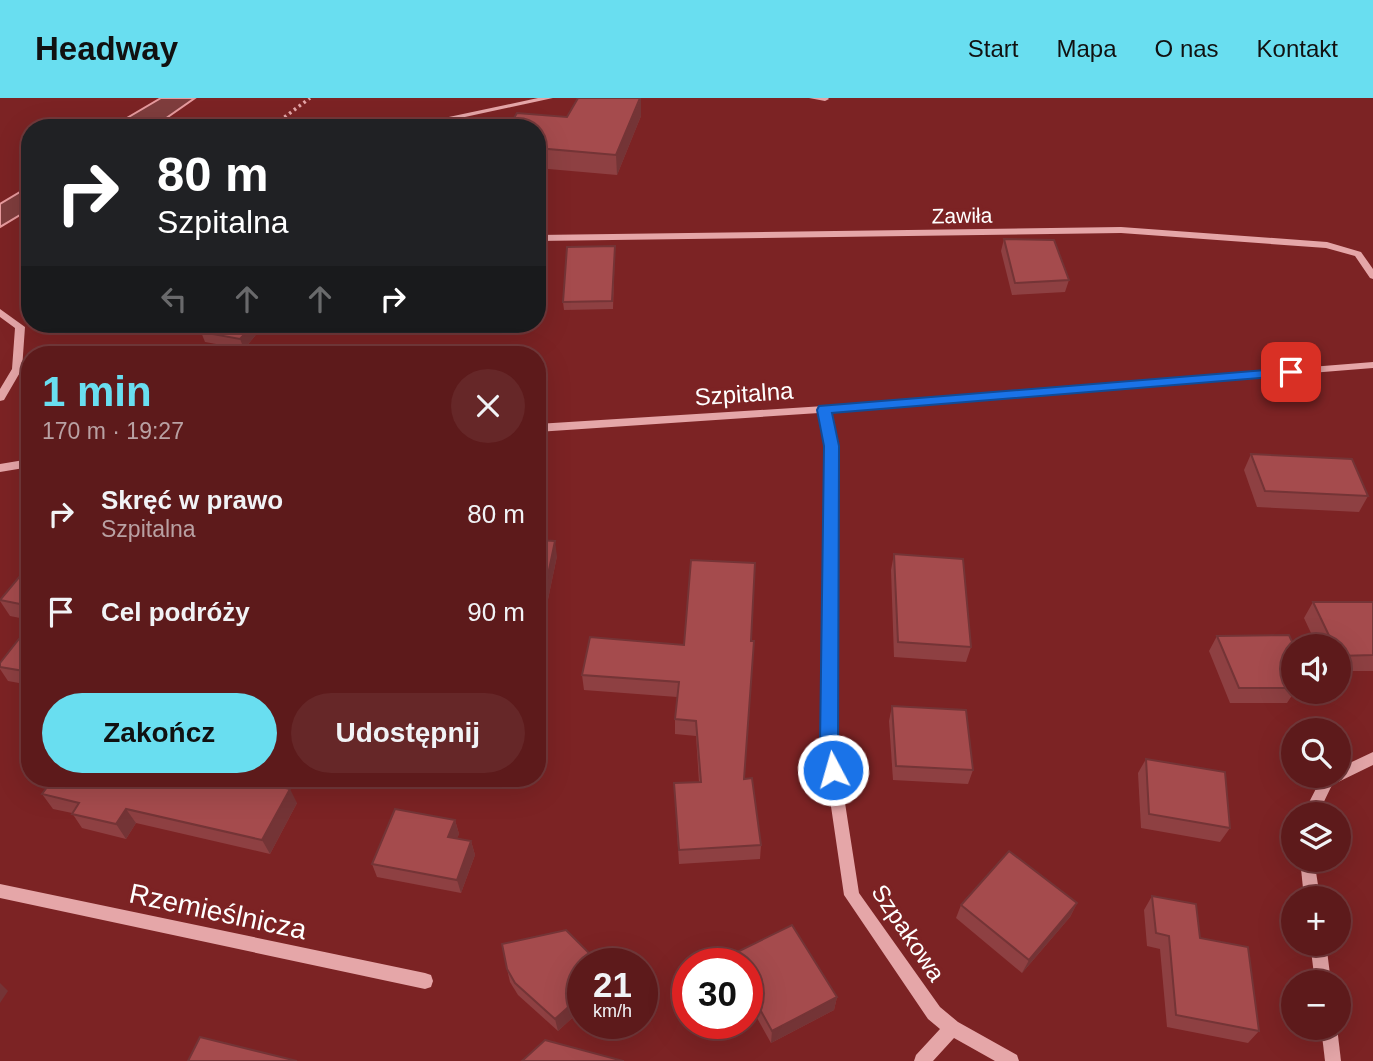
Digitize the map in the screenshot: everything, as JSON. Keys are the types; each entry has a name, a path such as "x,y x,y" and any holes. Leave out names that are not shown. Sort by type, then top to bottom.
{"street":[{"path":"445,119 549,98"},
{"path":"813,98 825,99"},
{"name":"Zawiła","path":"546,238 1121,230 1326,245 1358,254 1373,276"},
{"path":"0,312 20,327 17,369 0,398"},
{"name":"Szpitalna","path":"546,427 824,410 1373,365"},
{"name":"Szpakowa","path":"824,410 831,446 829,746 852,895 934,1013 952,1028 1011,1061"},
{"path":"0,468 21,464"},
{"path":"1351,769 1373,758"},
{"name":"Rzemieślnicza","path":"0,891 425,981"},
{"path":"922,1061 952,1028"},
{"path":"1331,1040 1333,1061"}],"path":[{"path":"282,119 310,98"}],"shaded area":[{"path":"161,98 195,98 165,119 125,119"},
{"path":"21,191 21,214 0,227 0,204"}],"building":[{"path":"578,98 640,98 616,155 546,149 546,119 513,119 517,113 567,117"},
{"path":"1004,239 1054,240 1069,280 1015,283"},
{"path":"615,246 612,301 563,302 567,247"},
{"path":"207,333 246,333 240,339"},
{"path":"1251,454 1352,459 1368,496 1265,491"},
{"path":"546,540 555,541 546,584"},
{"path":"894,554 963,559 971,647 898,642"},
{"path":"691,560 755,563 751,641 754,641 744,779 752,778 761,845 679,850 674,783 701,782 696,721 675,719 679,682 582,675 590,637 684,645"},
{"path":"21,575 21,604 0,600"},
{"path":"1313,602 1373,602 1373,655 1351,656 1351,634 1328,634"},
{"path":"1281,635 1281,688 1239,688 1217,636"},
{"path":"21,636 21,670 0,667 0,663"},
{"path":"892,706 966,710 973,770 896,766"},
{"path":"1146,759 1225,772 1230,828 1149,814"},
{"path":"47,787 290,789 262,840 126,809 116,824 72,814 79,803 42,794"},
{"path":"395,809 455,820 448,837 471,841 457,880 372,864"},
{"path":"1009,851 1077,903 1029,960 961,905"},
{"path":"1152,896 1196,904 1200,938 1248,947 1259,1031 1176,1015 1169,936 1156,933"},
{"path":"792,925 837,997 772,1031 763,1015 763,948 745,948"},
{"path":"566,930 584,948 567,948 567,1008 555,1019 515,983 507,969 502,944"},
{"path":"200,1037 297,1061 188,1061"},
{"path":"545,1040 623,1061 522,1061"}],"route":[{"path":"833,770 829,746 831,446 824,410 1291,372"}]}
